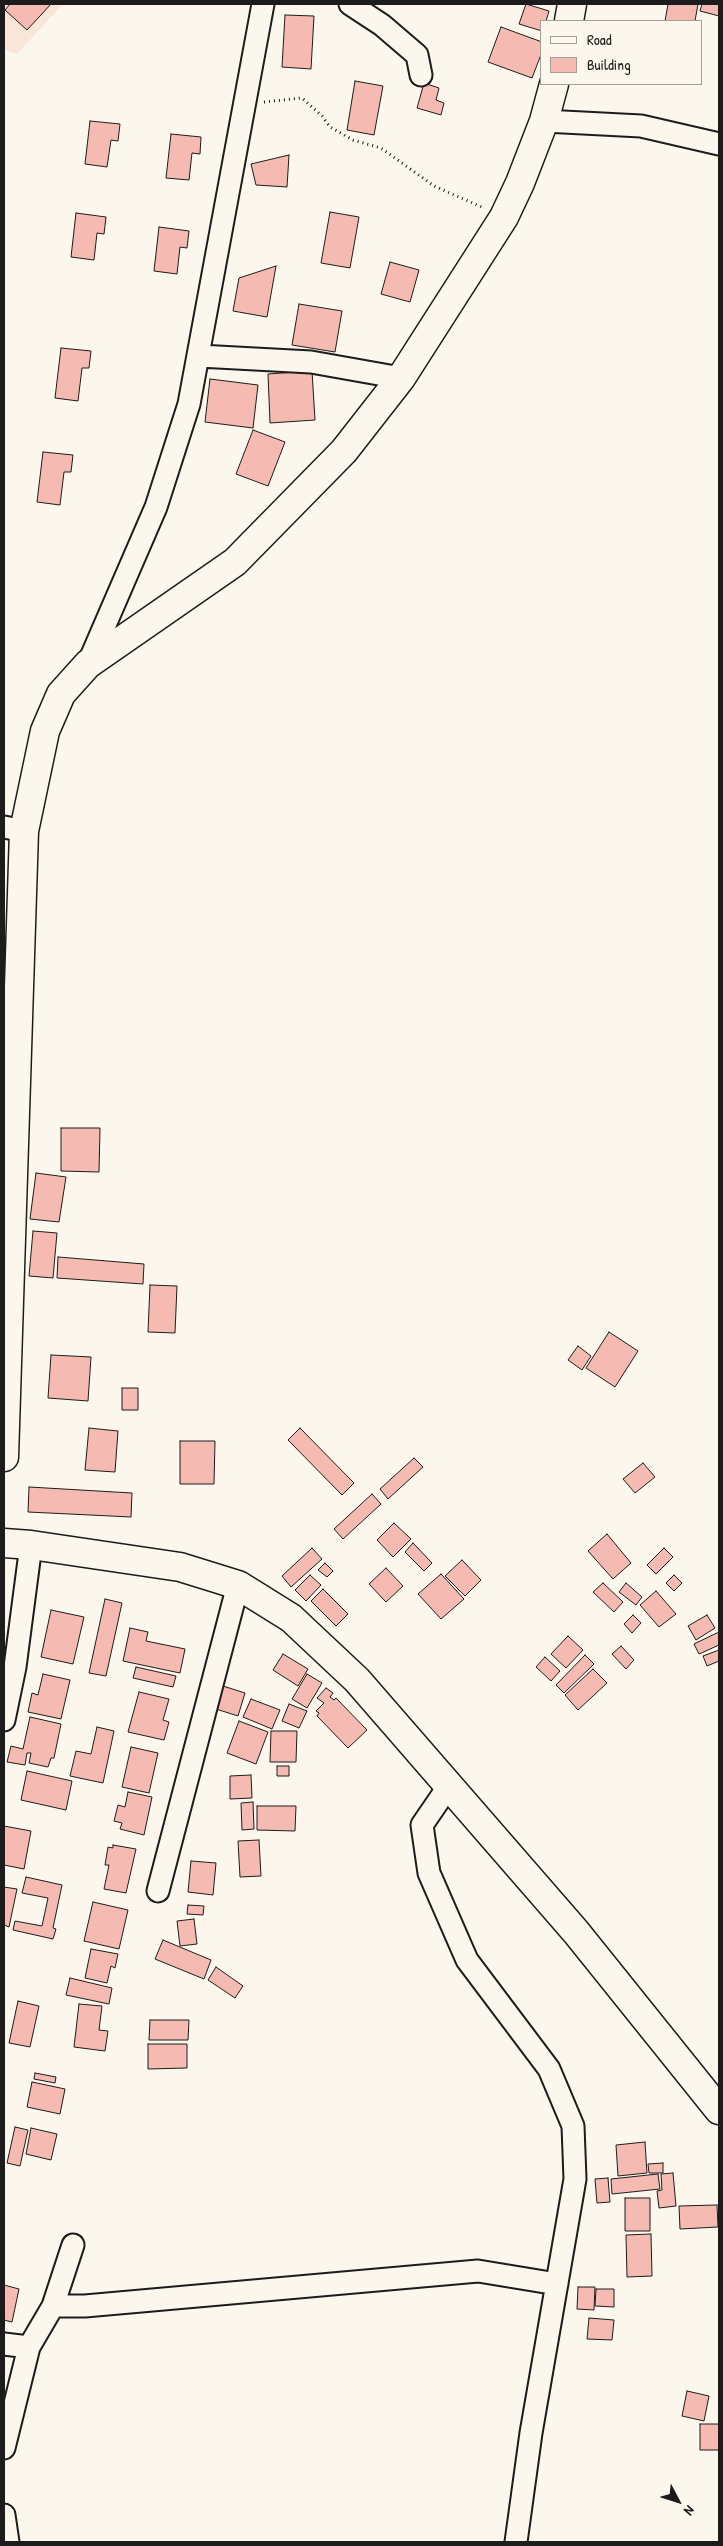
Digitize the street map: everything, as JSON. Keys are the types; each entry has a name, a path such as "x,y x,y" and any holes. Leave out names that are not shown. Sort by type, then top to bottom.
{"main road":[{"path":"569,20 572,4"},
{"path":"4,1457 14,829 45,731 61,694 88,664 234,562 344,451 401,378 504,217 520,183 544,121 554,85"},
{"path":"4,1543 31,1545 180,1567 238,1585 291,1618 357,1680 448,1787 576,1932 719,2110"}],"street":[{"path":"88,664 156,507 189,404 244,98 263,4"},
{"path":"356,6 382,25 416,55 421,75"},
{"path":"544,121 640,126 719,144"},
{"path":"199,356 311,362 401,378"},
{"path":"4,1720 15,1667 31,1545"},
{"path":"158,1891 238,1585"},
{"path":"448,1787 422,1825 429,1873 467,1960 549,2069 573,2126 575,2179 531,2433 516,2542"},
{"path":"4,2448 30,2348 53,2306 73,2245"},
{"path":"53,2306 85,2306 478,2271 557,2284"},
{"path":"4,2344 30,2348"},
{"path":"4,2515 8,2542"}],"path":[{"path":"244,98 259,103 302,98 322,116 330,127 353,140 381,148 434,186 504,217"}],"shaded area":[{"path":"4,4 63,4 17,54 4,50"}],"building":[{"path":"10,4 51,4 27,30 5,10"},
{"path":"526,4 549,11 546,20 540,20 540,30 519,24"},
{"path":"668,4 698,4 695,20 665,20"},
{"path":"702,4 719,4 719,16 700,11"},
{"path":"285,15 314,16 311,69 282,67"},
{"path":"501,27 540,41 540,57 532,78 488,62"},
{"path":"355,81 383,86 374,135 347,130"},
{"path":"424,83 439,88 436,100 444,103 441,115 417,108"},
{"path":"90,121 120,124 118,141 111,140 107,167 85,164"},
{"path":"171,134 201,137 200,154 192,153 189,180 166,178"},
{"path":"289,155 287,187 256,185 251,164"},
{"path":"330,212 359,217 350,268 321,263"},
{"path":"76,213 106,217 104,234 97,233 94,260 71,257"},
{"path":"159,227 189,231 187,248 180,247 177,274 154,271"},
{"path":"390,262 419,270 410,302 381,294"},
{"path":"276,266 267,317 233,311 239,278"},
{"path":"299,304 342,311 335,352 292,345"},
{"path":"61,348 91,351 89,368 82,368 78,401 55,398"},
{"path":"312,371 315,420 270,423 268,374"},
{"path":"210,379 258,385 253,428 205,422"},
{"path":"253,430 285,442 268,486 236,474"},
{"path":"43,452 73,455 71,472 64,472 60,505 37,502"},
{"path":"61,1128 100,1128 99,1172 61,1171"},
{"path":"36,1173 66,1177 59,1222 30,1219"},
{"path":"33,1231 57,1233 53,1278 29,1276"},
{"path":"58,1257 144,1264 143,1284 57,1278"},
{"path":"150,1285 177,1286 175,1333 148,1332"},
{"path":"609,1332 638,1351 615,1387 586,1368"},
{"path":"578,1346 591,1356 582,1370 568,1360"},
{"path":"51,1355 91,1357 88,1401 48,1398"},
{"path":"122,1388 138,1388 138,1410 122,1410"},
{"path":"89,1428 118,1431 115,1472 85,1470"},
{"path":"300,1428 354,1483 342,1495 288,1440"},
{"path":"180,1441 215,1441 214,1484 180,1484"},
{"path":"414,1458 423,1467 388,1499 380,1489"},
{"path":"643,1463 655,1477 635,1493 623,1479"},
{"path":"29,1487 132,1493 131,1517 28,1512"},
{"path":"372,1494 381,1504 343,1539 334,1529"},
{"path":"394,1523 411,1539 393,1557 377,1540"},
{"path":"607,1534 631,1563 613,1579 588,1551"},
{"path":"413,1543 432,1563 424,1571 405,1552"},
{"path":"312,1548 322,1559 291,1587 282,1576"},
{"path":"664,1548 673,1557 656,1574 647,1565"},
{"path":"462,1560 481,1580 465,1596 445,1576"},
{"path":"325,1563 333,1571 327,1577 318,1570"},
{"path":"386,1568 403,1586 386,1602 369,1584"},
{"path":"441,1574 464,1599 441,1619 418,1594"},
{"path":"310,1575 321,1585 306,1601 295,1590"},
{"path":"674,1575 682,1583 674,1591 666,1583"},
{"path":"603,1583 623,1602 614,1612 593,1592"},
{"path":"626,1583 642,1597 636,1605 619,1592"},
{"path":"323,1589 348,1614 336,1626 311,1601"},
{"path":"656,1591 676,1614 659,1627 640,1605"},
{"path":"105,1599 122,1603 106,1676 89,1673"},
{"path":"51,1610 84,1617 73,1664 41,1657"},
{"path":"633,1615 641,1623 632,1633 624,1624"},
{"path":"707,1615 715,1628 696,1640 688,1626"},
{"path":"130,1628 148,1632 146,1641 185,1649 180,1673 123,1661"},
{"path":"719,1632 719,1645 699,1654 694,1644"},
{"path":"568,1636 583,1650 566,1668 551,1654"},
{"path":"621,1646 634,1660 626,1669 612,1654"},
{"path":"719,1650 719,1661 707,1666 703,1656"},
{"path":"283,1654 308,1669 298,1686 273,1670"},
{"path":"585,1655 594,1664 564,1693 556,1685"},
{"path":"545,1657 560,1671 551,1681 536,1667"},
{"path":"136,1667 176,1676 173,1687 133,1678"},
{"path":"593,1669 607,1683 578,1710 565,1695"},
{"path":"43,1674 70,1680 61,1719 28,1712 32,1693 38,1695"},
{"path":"307,1674 322,1683 307,1708 292,1699"},
{"path":"223,1686 245,1693 238,1716 216,1709"},
{"path":"326,1688 333,1693 330,1697 334,1700 336,1698 367,1730 348,1748 317,1716 319,1713 316,1711 324,1703 317,1698"},
{"path":"139,1692 169,1699 163,1720 169,1722 164,1740 128,1732"},
{"path":"251,1699 280,1710 272,1729 243,1717"},
{"path":"289,1704 307,1711 299,1728 282,1721"},
{"path":"30,1717 61,1724 54,1758 51,1758 48,1767 29,1763 31,1753 27,1753 25,1765 7,1762 11,1746 23,1749"},
{"path":"239,1721 268,1732 256,1764 227,1753"},
{"path":"97,1727 114,1731 103,1783 70,1776 76,1751 91,1754"},
{"path":"271,1731 297,1731 296,1762 270,1762"},
{"path":"131,1747 158,1753 149,1793 122,1787"},
{"path":"277,1766 289,1766 289,1776 277,1776"},
{"path":"27,1771 72,1781 66,1810 21,1800"},
{"path":"251,1775 252,1798 230,1799 230,1776"},
{"path":"128,1792 152,1797 144,1835 120,1829 122,1823 114,1821 118,1805 125,1807"},
{"path":"253,1802 254,1829 242,1830 241,1803"},
{"path":"257,1806 296,1806 295,1831 257,1830"},
{"path":"4,1826 31,1831 24,1869 4,1865"},
{"path":"259,1840 261,1876 240,1877 238,1841"},
{"path":"113,1845 136,1849 126,1893 104,1889 109,1865 105,1865 108,1847 113,1848"},
{"path":"191,1861 216,1863 213,1895 188,1892"},
{"path":"26,1877 62,1885 53,1928 56,1929 53,1939 13,1930 15,1921 42,1926 48,1898 22,1893"},
{"path":"4,1887 17,1889 9,1927 4,1925"},
{"path":"93,1902 128,1910 119,1949 84,1941"},
{"path":"188,1905 204,1906 203,1915 187,1914"},
{"path":"194,1919 197,1944 180,1946 177,1921"},
{"path":"163,1940 211,1960 204,1979 155,1959"},
{"path":"91,1949 118,1954 115,1968 111,1966 107,1983 85,1978"},
{"path":"216,1967 243,1986 235,1998 208,1980"},
{"path":"70,1978 112,1988 109,2004 66,1995"},
{"path":"18,2001 39,2006 30,2047 9,2043"},
{"path":"79,2004 102,2006 99,2030 108,2031 105,2051 74,2047"},
{"path":"150,2020 189,2020 188,2040 149,2040"},
{"path":"148,2044 187,2044 187,2068 148,2069"},
{"path":"35,2073 56,2077 55,2083 34,2079"},
{"path":"32,2082 65,2089 60,2114 27,2107"},
{"path":"15,2127 28,2130 20,2166 7,2163"},
{"path":"31,2128 57,2134 51,2160 26,2154"},
{"path":"645,2142 647,2173 618,2176 616,2145"},
{"path":"663,2163 663,2173 649,2173 648,2164"},
{"path":"673,2173 676,2206 659,2208 657,2191 662,2190 661,2174"},
{"path":"658,2174 660,2189 612,2194 611,2179"},
{"path":"608,2178 610,2202 597,2203 595,2179"},
{"path":"625,2198 650,2198 650,2231 625,2231"},
{"path":"717,2205 718,2227 680,2229 679,2206"},
{"path":"651,2234 652,2276 627,2277 626,2235"},
{"path":"4,2285 19,2289 12,2322 4,2320"},
{"path":"578,2287 595,2287 594,2310 577,2309"},
{"path":"596,2289 614,2289 614,2307 595,2306"},
{"path":"589,2318 614,2320 612,2340 587,2339"},
{"path":"687,2391 709,2396 704,2421 682,2416"},
{"path":"700,2424 719,2424 719,2450 700,2450"}]}
